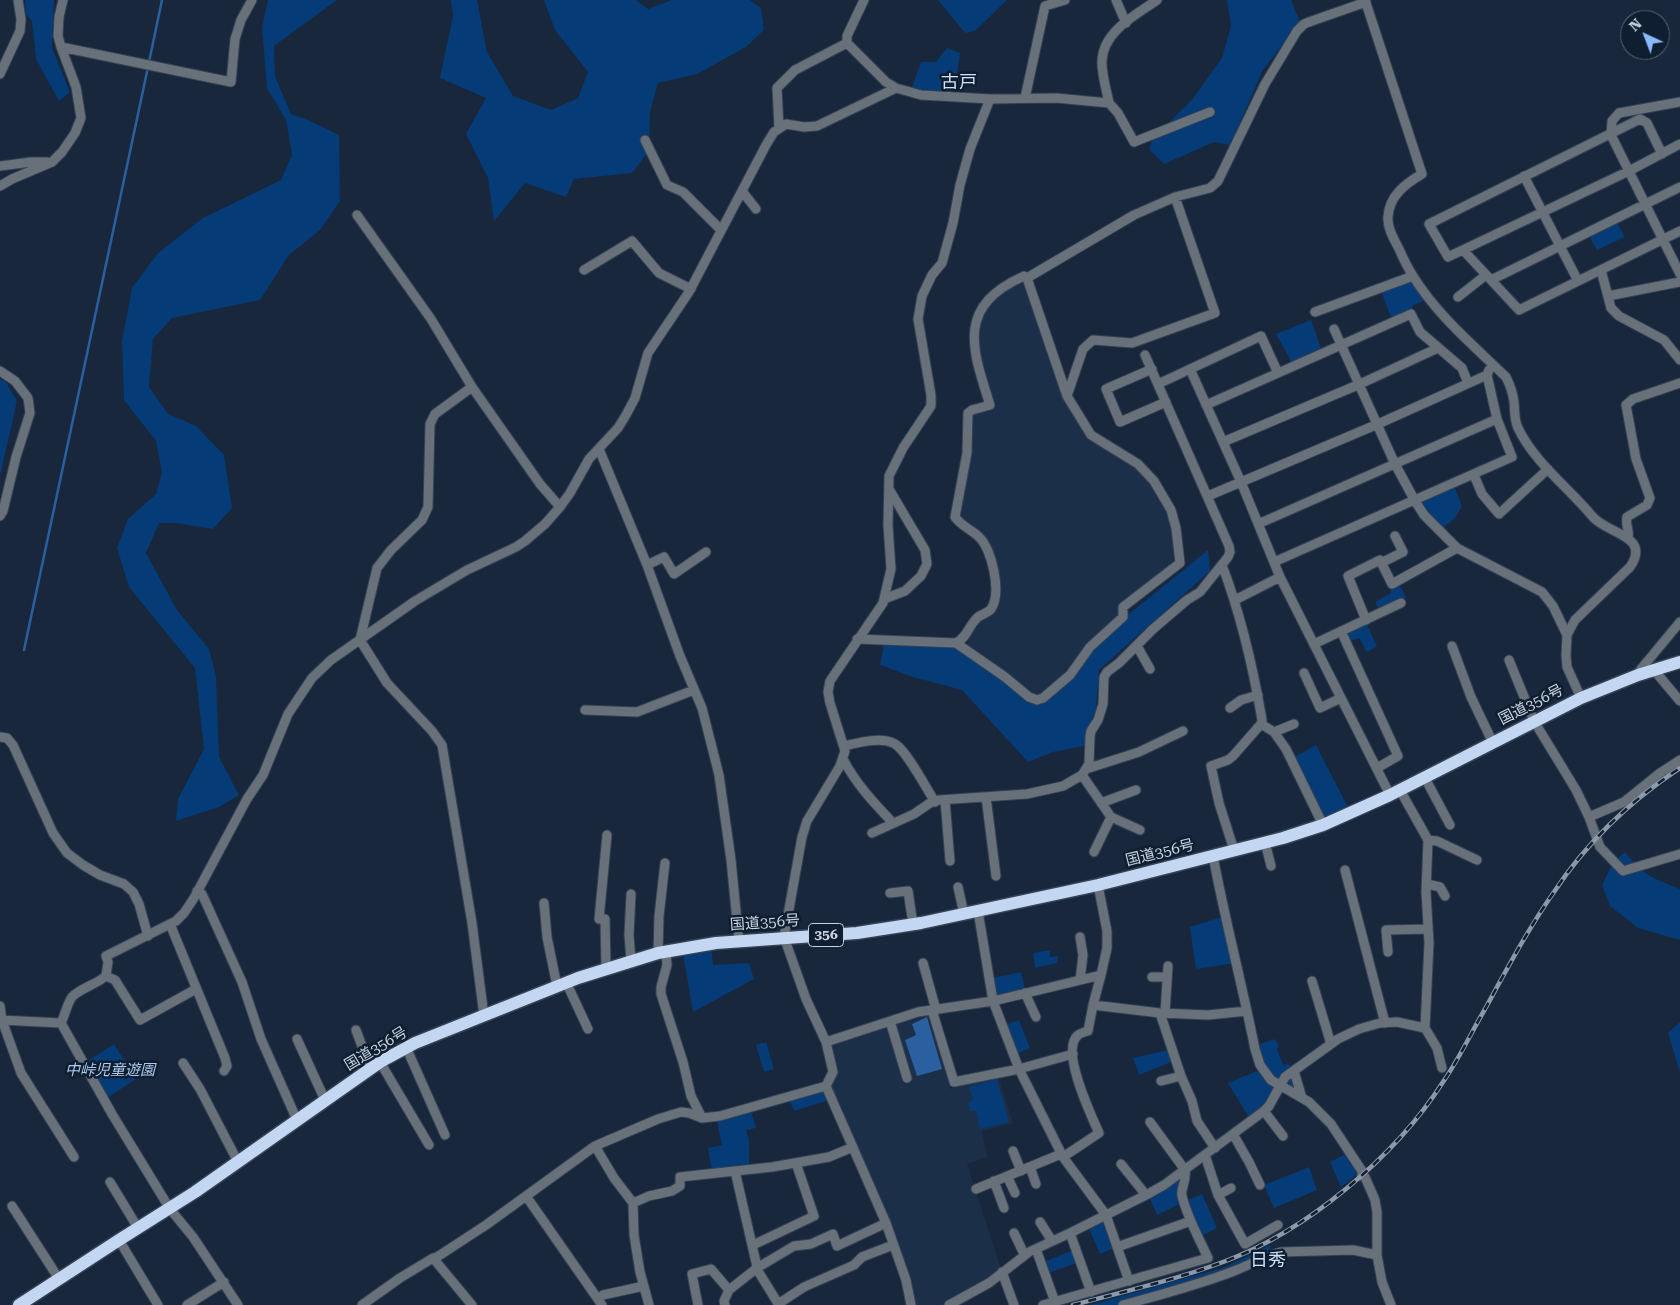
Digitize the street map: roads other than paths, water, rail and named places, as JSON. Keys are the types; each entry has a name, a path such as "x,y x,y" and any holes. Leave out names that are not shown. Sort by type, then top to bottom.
{"highway":[{"name":"国道356号","path":"19,1305 170,1209 375,1065 406,1047 562,984 606,968 662,953 716,943 857,933 964,914 1098,885 1265,842 1323,825 1395,793 1581,698 1638,675 1680,662"}],"street":[{"path":"0,74 20,30 22,19 18,0"},
{"path":"0,186 52,162 62,152 75,133 81,118 76,88 58,36 62,0"},
{"path":"61,47 231,82 235,39 241,20 252,0"},
{"path":"864,0 847,36 847,43 886,82 896,88 921,95 990,99 1056,98 1109,103"},
{"path":"1025,98 1044,6 1065,0"},
{"path":"1116,0 1126,23"},
{"path":"1157,0 1147,3 1116,30 1106,46 1102,62 1109,103 1118,114 1134,142 1210,112"},
{"path":"857,640 956,643 964,639 970,626 990,609 994,600 996,584 988,548 978,536 959,523 955,517 967,453 968,413 990,405 980,373 973,334 981,308 987,300 1007,283 1024,276 1027,278 1134,214 1175,197 1210,188 1218,181 1265,84 1297,31 1309,22 1365,1 1422,174 1397,192 1388,215 1390,232 1413,276 1453,327 1506,377 1510,385 1519,430 1548,469 1602,525 1632,541 1636,552 1635,559 1630,567 1575,620 1567,635 1567,667 1581,698"},
{"path":"779,128 777,88 795,70 847,43"},
{"path":"61,1023 70,1000 74,995 106,976 108,962 106,956 176,921 184,913 247,798 263,775 288,714 312,678 360,640 438,587 467,570 520,544 535,533 560,507 589,459 618,428 626,415 635,398 648,353 691,289 766,145 779,128 786,124 804,127 817,126 896,88"},
{"path":"362,1305 400,1278 446,1252 595,1146 658,1119 681,1112 702,1118 728,1114 826,1086 833,1072 826,1042 806,999 784,937 802,837 807,821 840,766 846,751 830,704 828,692 830,681 884,599 891,569 888,525 889,476 903,448 930,406 931,396 918,318 922,296 932,275 942,263 970,149 990,99"},
{"path":"1680,102 1619,113 1612,121 1611,135 1680,274"},
{"path":"1662,154 1647,123 1640,119 1429,224 1448,257 1629,171 1662,154 1680,144"},
{"path":"644,140 667,185 683,192 721,230"},
{"path":"0,166 30,162 52,162"},
{"path":"1524,176 1578,281"},
{"path":"1458,297 1489,278 1560,246 1680,187"},
{"path":"742,191 756,209"},
{"path":"1067,396 1083,348 1093,340 1132,343 1215,313 1175,197"},
{"path":"357,215 431,319 472,387 540,484 560,507"},
{"path":"1463,250 1519,310 1680,230"},
{"path":"584,270 632,242 659,273 691,289"},
{"path":"1601,270 1611,308 1619,316 1664,340 1680,360"},
{"path":"1315,312 1413,276"},
{"path":"956,643 1030,697 1037,700 1043,698 1070,675 1090,647 1123,617 1123,606 1180,563 1176,528 1171,510 1154,481 1138,464 1091,435 1067,396 1027,278"},
{"path":"1608,296 1680,282"},
{"path":"1206,405 1411,314 1420,332 1462,368 1468,383"},
{"path":"1334,329 1395,464 1424,515 1457,548 1542,592 1553,606 1567,635"},
{"path":"1158,384 1261,336 1278,373"},
{"path":"1223,442 1360,384 1438,348"},
{"path":"872,833 914,814 934,802 1026,794 1063,786 1073,781 1084,772 1089,764 1090,736 1103,704 1104,677 1107,672 1119,663 1153,629 1187,600 1200,592 1230,552 1208,496 1145,355"},
{"path":"1274,562 1512,458 1497,419 1487,375 1492,364"},
{"path":"1152,369 1106,389 1120,422 1166,402"},
{"path":"1190,369 1241,482 1280,577 1341,698 1377,768 1428,840 1425,1028 1437,1048 1442,1068"},
{"path":"0,371 15,380 28,398 30,413 0,516"},
{"path":"1208,496 1378,424 1487,375"},
{"path":"1628,538 1626,517 1647,505 1650,498 1636,459 1626,404 1633,399 1680,383"},
{"path":"472,387 435,414 430,424 428,507 422,520 391,550 377,568 360,640 387,683 432,731 442,745 472,923 484,1016"},
{"path":"1258,524 1497,419"},
{"path":"599,449 647,564 680,656 702,708 719,774 731,860 739,941"},
{"path":"1474,475 1482,494 1499,514 1548,469"},
{"path":"884,599 905,591 922,576 927,564 925,550 889,488"},
{"path":"1381,563 1403,552 1395,536"},
{"path":"1366,620 1348,576 1380,560 1392,584 1457,548"},
{"path":"647,564 664,557 674,574 706,552"},
{"path":"1222,565 1235,600 1253,667 1262,720 1261,724 1233,756 1228,760 1211,766 1219,803 1234,850"},
{"path":"1235,600 1280,577"},
{"path":"1314,644 1401,603"},
{"path":"1638,675 1680,622"},
{"path":"1341,631 1398,756 1377,768"},
{"path":"1137,646 1150,669"},
{"path":"1452,646 1471,697 1493,743"},
{"path":"1509,660 1534,721 1576,790 1589,817 1600,847 1623,871 1680,854"},
{"path":"1654,670 1680,701"},
{"path":"1304,673 1320,708 1341,698"},
{"path":"584,710 637,712 694,690"},
{"path":"1230,708 1241,700 1258,695"},
{"path":"1261,724 1274,732 1286,749 1323,825"},
{"path":"1274,732 1294,724"},
{"path":"1084,772 1139,752 1183,731"},
{"path":"0,736 7,738 13,745 53,833 67,852 100,875 124,884 133,892 139,904 148,936"},
{"path":"844,746 865,741 894,743 903,752 934,802"},
{"path":"842,759 851,776 893,823"},
{"path":"1589,817 1624,802 1660,773 1680,760"},
{"path":"1084,772 1111,817 1140,830"},
{"path":"1425,778 1450,825"},
{"path":"1101,803 1136,790"},
{"path":"986,797 990,863 996,876"},
{"path":"946,800 950,861"},
{"path":"1094,852 1111,817"},
{"path":"606,968 605,919 599,919 607,835"},
{"path":"1428,840 1437,841 1477,860"},
{"path":"1265,842 1271,866"},
{"path":"1214,856 1221,899 1254,1049 1260,1066 1271,1080 1309,1102 1331,1124 1362,1171 1362,1176 1365,1177 1371,1189 1377,1212 1377,1255 1382,1282 1391,1305"},
{"path":"665,863 659,916 662,953 667,965 661,994 683,1062 691,1096 702,1118"},
{"path":"1345,870 1386,1022"},
{"path":"1426,884 1440,887 1445,896"},
{"path":"976,1189 1062,1156 1099,1133 1076,1076 1073,1054 1074,1040 1078,1034 1088,1031 1107,948 1107,930 1098,885"},
{"path":"958,887 964,914"},
{"path":"197,891 202,894 242,982 261,1039 297,1120"},
{"path":"890,893 908,891 913,924"},
{"path":"631,894 629,935 632,961"},
{"path":"544,903 547,938 562,984 588,1029"},
{"path":"978,911 993,1000 1019,1069 1062,1156 1106,1215 1129,1281"},
{"path":"170,924 225,1058 227,1066 224,1071"},
{"path":"1388,952 1386,930 1428,928"},
{"path":"1080,937 1083,955 1080,980"},
{"path":"923,963 954,1082 1019,1069 1073,1054"},
{"path":"1168,966 1163,1013 1181,1076 1192,1101 1197,1121 1215,1148"},
{"path":"826,1042 918,1012 993,1000 1101,975"},
{"path":"106,976 115,980 140,1020 196,989"},
{"path":"1152,977 1167,977"},
{"path":"1312,980 1332,1044"},
{"path":"1025,993 1036,1017"},
{"path":"1093,1005 1163,1013 1208,1015 1246,1011"},
{"path":"0,1006 1,1020 21,1073 74,1157"},
{"path":"1,1020 61,1023"},
{"path":"890,1021 906,1078"},
{"path":"953,1304 989,1282 1024,1254 1146,1195 1185,1170 1264,1111 1269,1106 1285,1077 1338,1039 1386,1022 1396,1022 1425,1028"},
{"path":"61,1023 112,1114 170,1209 193,1237 238,1305"},
{"path":"356,1030 375,1065 429,1145"},
{"path":"297,1039 325,1100"},
{"path":"406,1047 445,1135"},
{"path":"183,1063 200,1089 238,1162"},
{"path":"1294,1071 1302,1098"},
{"path":"1161,1081 1181,1076"},
{"path":"826,1086 886,1223 906,1280 911,1305"},
{"path":"1264,1111 1283,1136"},
{"path":"1044,1305 1208,1258 1181,1194 1187,1177 1185,1170 1150,1122"},
{"path":"1232,1134 1260,1185"},
{"path":"595,1146 614,1178 633,1203 634,1235 649,1305"},
{"path":"633,1203 649,1196 672,1192 680,1186 680,1177 712,1172 735,1172 796,1163 829,1156 853,1147"},
{"path":"1013,1151 1036,1184"},
{"path":"1204,1156 1218,1194 1245,1244 1278,1225"},
{"path":"753,1245 814,1216 796,1163"},
{"path":"1120,1164 1146,1195"},
{"path":"735,1172 757,1268 778,1304 804,1287 854,1265 862,1257 893,1245"},
{"path":"1007,1176 1014,1193"},
{"path":"994,1181 1004,1208"},
{"path":"110,1182 138,1228"},
{"path":"1218,1194 1231,1188"},
{"path":"526,1196 602,1305"},
{"path":"12,1206 59,1279"},
{"path":"1118,1247 1191,1221"},
{"path":"1040,1222 1052,1241"},
{"path":"725,1305 724,1301 729,1290 757,1268 794,1246 811,1244 833,1234 838,1246 886,1223"},
{"path":"1014,1233 1024,1254"},
{"path":"1070,1233 1091,1292"},
{"path":"119,1240 158,1305"},
{"path":"1036,1249 1055,1302"},
{"path":"1123,1305 1198,1284 1281,1252 1353,1250 1377,1255"},
{"path":"433,1258 472,1305"},
{"path":"698,1305 692,1274 711,1269 729,1290"},
{"path":"1002,1272 1014,1305"},
{"path":"187,1305 224,1282"},
{"path":"602,1294 644,1286"}],"waterway":[{"path":"149,62 162,0"},
{"path":"24,650 148,67"}],"railway":[{"path":"1073,1305 1168,1280 1223,1262 1255,1248 1317,1211 1374,1164 1423,1110 1443,1082 1535,920 1567,874 1595,839 1644,794 1680,768"}],"district":[{"name":"古戸","path":"959,83"},
{"name":"日秀","path":"1268,1261"}],"park label":[{"name":"中峠児童遊園","path":"110,1071"}]}
